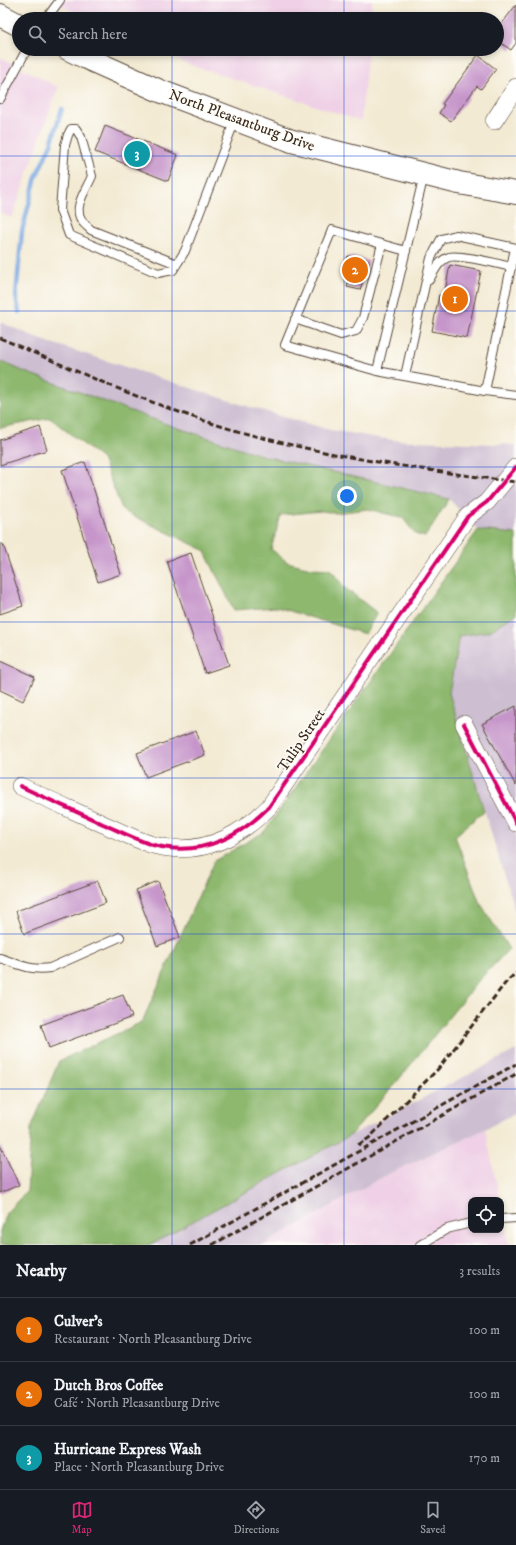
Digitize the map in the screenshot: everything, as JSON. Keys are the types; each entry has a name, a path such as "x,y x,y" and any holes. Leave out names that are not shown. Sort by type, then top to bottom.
{"main road":[{"path":"0,15 12,21"},
{"name":"North Pleasantburg Drive","path":"83,56 160,91 292,141 459,183 516,193"}],"street":[{"path":"494,121 516,87"},
{"name":"Tulip Street","path":"20,786 142,841 166,848 194,848 215,844 235,835 255,821 268,808 468,516 487,502 516,467"},
{"path":"464,724 516,823"}],"lane":[{"path":"51,12 60,0"},
{"path":"0,99 23,56"},
{"path":"177,264 91,230 81,220 79,209 81,198 92,176 81,137 76,129 71,129 68,135 65,145 60,210 70,235 158,273 173,270 177,264 185,251 235,119"},
{"path":"377,371 424,174"},
{"path":"406,251 332,230 285,345 377,371 485,391 516,394"},
{"path":"405,376 431,258 441,239 456,235 516,248 485,391"},
{"path":"295,319 342,334 356,331 363,318 382,244"},
{"path":"425,286 439,264 448,257 459,257 512,267"},
{"path":"0,958 22,967 38,970 50,968 120,937"},
{"path":"504,1219 516,1218"},
{"path":"420,1245 447,1229 468,1224"}],"shaded area":[{"path":"49,0 372,0 371,12 75,12"},
{"path":"170,56 367,56 361,121 188,64"},
{"path":"0,57 58,87 12,218 0,213"},
{"path":"0,322 42,340 243,405 330,430 392,440 516,445 516,534 478,530 449,499 264,456 169,425 25,372 0,361"},
{"path":"516,614 516,915 449,693 459,636 490,631"},
{"path":"516,1050 516,1113 386,1175 263,1245 149,1245 351,1135"},
{"path":"485,1129 499,1197 468,1197 468,1233 504,1233 504,1221 509,1245 263,1245 386,1175"}],"green space":[{"path":"0,361 25,372 169,425 264,456 449,499 425,537 415,534 403,518 368,509 336,513 322,511 281,515 271,549 287,562 311,568 330,569 344,587 377,613 365,634 277,607 234,610 204,550 123,511 102,459 50,418 0,428"},
{"path":"478,530 516,534 516,614 490,631 459,636 449,693 484,811 455,836 479,901 509,949 479,980 400,1078 351,1135 149,1245 0,1245 0,1231 6,1213 27,1191 31,1128 59,1061 142,1022 214,861 264,832"}],"building":[{"path":"516,5 516,43 511,50 504,45 504,21"},
{"path":"477,56 496,69 481,89 477,86 451,121 439,113 444,105 442,104"},
{"path":"105,126 178,155 168,181 95,152"},
{"path":"348,256 369,261 360,290 347,287 350,276 342,273"},
{"path":"450,265 481,271 467,338 432,331 439,295 444,296"},
{"path":"40,427 47,450 0,465 0,440"},
{"path":"85,462 121,574 98,582 62,470"},
{"path":"0,544 3,544 23,606 0,614"},
{"path":"191,553 229,665 205,673 167,561"},
{"path":"0,661 35,677 23,701 0,690"},
{"path":"516,706 516,786 482,724"},
{"path":"196,731 205,755 146,777 137,753"},
{"path":"98,881 106,903 24,934 16,911"},
{"path":"158,881 180,937 157,946 136,890"},
{"path":"123,995 132,1017 49,1048 41,1025"},
{"path":"0,1145 19,1185 0,1193"}],"waterway":[{"path":"19,312 16,296 22,231 36,177 51,144 62,109"}],"railway":[{"path":"0,338 162,406 229,429 263,438 357,458 420,469 516,482"},
{"path":"358,1145 369,1138 438,1069 507,981 516,973"},
{"path":"190,1245 516,1064"},
{"path":"212,1245 516,1074"}],"cycle path":[{"path":"20,786 140,841 153,845 186,849 201,847 230,836 244,828 269,807 468,516 487,502 516,467"},
{"path":"464,724 516,823"}],"place":[{"name":"Hurricane Express Wash","path":"137,154"},
{"name":"Dutch Bros Coffee","path":"355,270"},
{"name":"Culver's","path":"455,299"}]}
